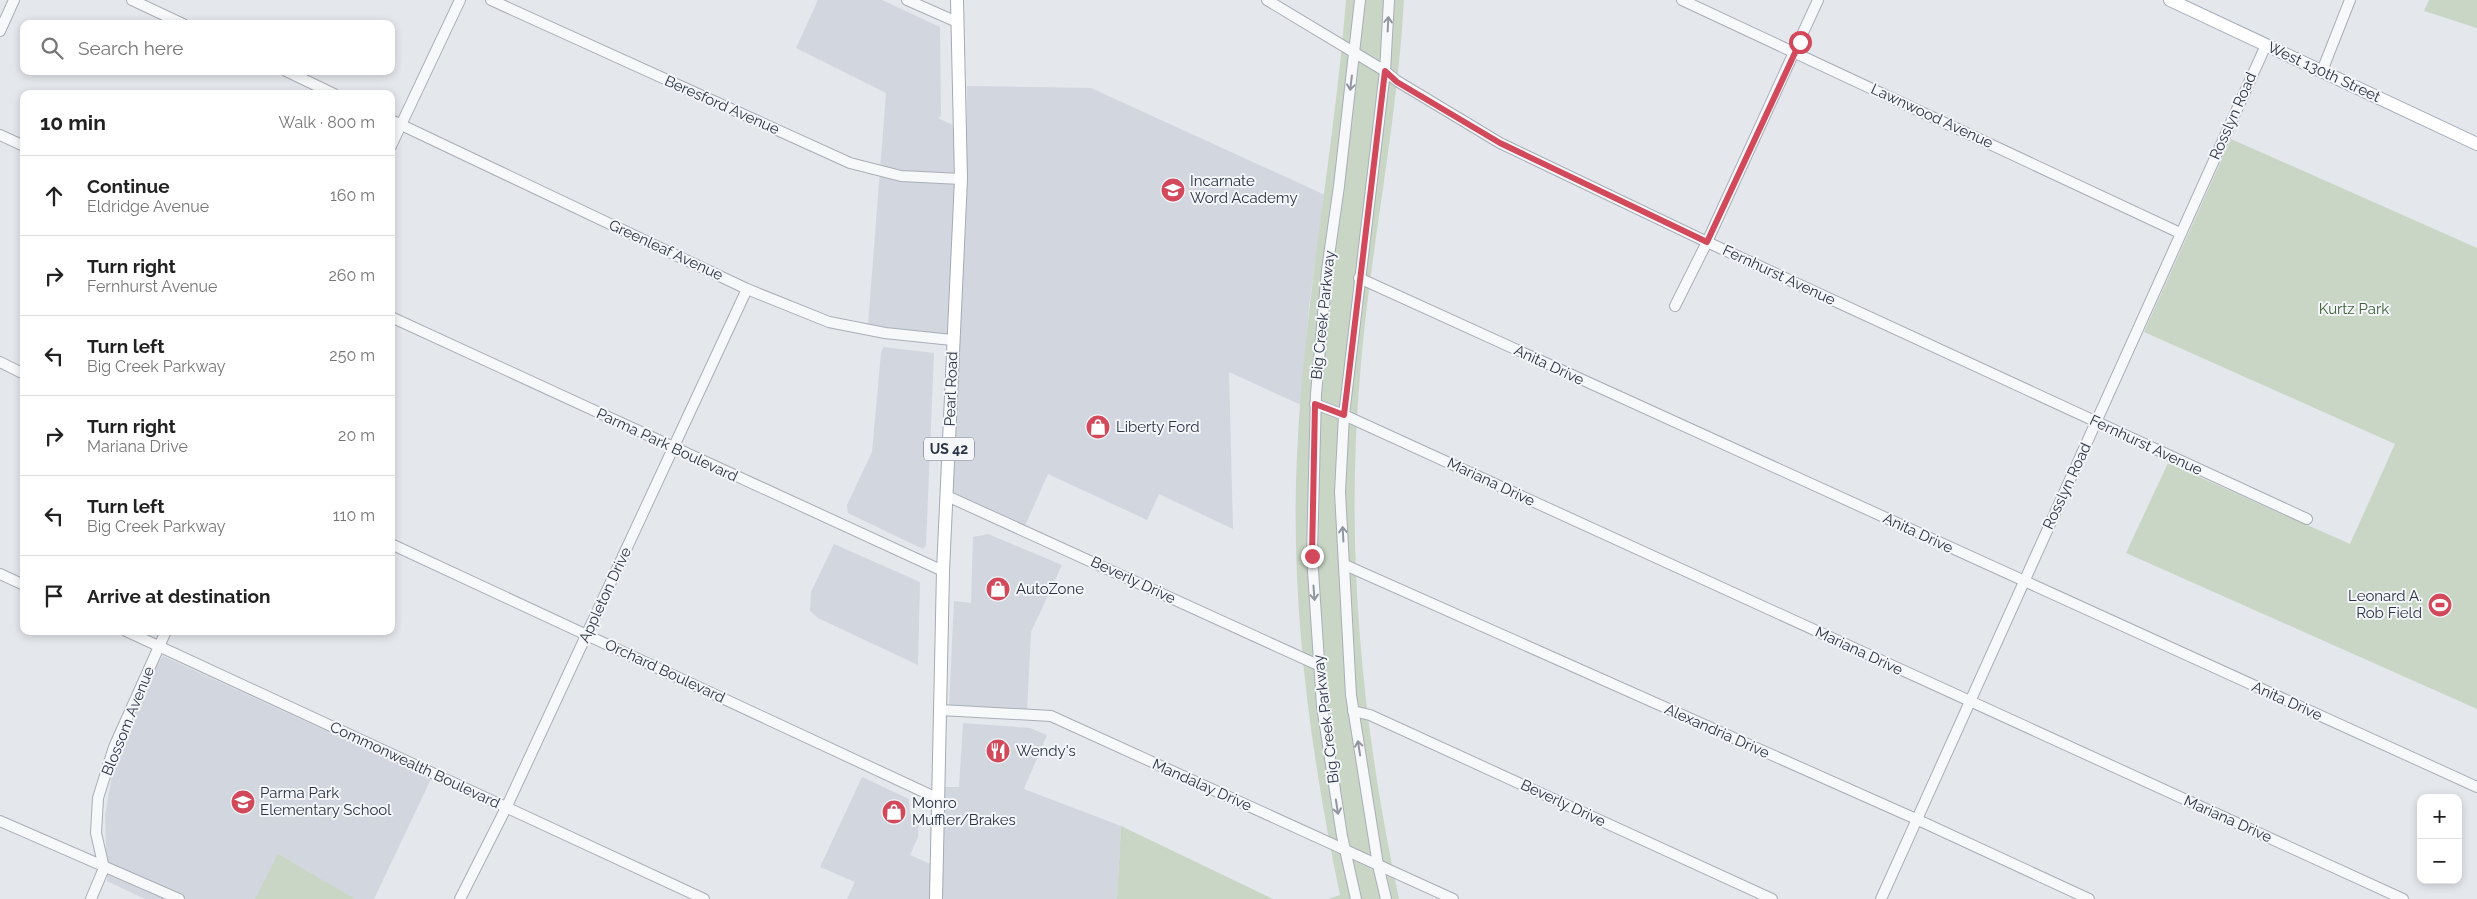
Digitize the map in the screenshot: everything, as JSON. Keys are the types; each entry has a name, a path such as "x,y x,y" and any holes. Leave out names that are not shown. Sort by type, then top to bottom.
{"main road":[{"name":"Pearl Road","path":"936,899 943,571 952,340 961,178 957,0"},
{"name":"West 130th Street","path":"2170,0 2477,144"}],"street":[{"path":"0,31 14,0"},
{"path":"132,0 174,20"},
{"path":"395,138 460,0"},
{"name":"Beresford Avenue","path":"491,0 850,163 902,176 961,178"},
{"path":"907,0 957,22"},
{"name":"Fernhurst Avenue","path":"1267,0 1385,71 1397,82 1500,143 1707,242 2306,519"},
{"name":"Big Creek Parkway","path":"1356,899 1322,706 1312,556 1315,404 1327,270 1360,0"},
{"name":"Big Creek Parkway","path":"1386,899 1378,865 1353,712 1348,664 1345,565 1340,492 1344,415 1385,71 1389,0"},
{"name":"Lawnwood Avenue","path":"1682,0 2180,234"},
{"path":"1675,306 1707,242 1818,0"},
{"path":"2322,71 2350,0"},
{"name":"Rosslyn Road","path":"1881,899 2022,581 2097,422 2266,45"},
{"path":"294,75 326,90"},
{"name":"Greenleaf Avenue","path":"395,122 747,289 830,322 885,334 952,340"},
{"path":"0,135 20,144"},
{"name":"Anita Drive","path":"1359,278 2477,787"},
{"name":"Appleton Drive","path":"460,899 506,808 747,289"},
{"name":"Parma Park Boulevard","path":"395,319 943,571"},
{"path":"0,362 20,372"},
{"name":"Mariana Drive","path":"1315,404 1344,415 2403,899"},
{"name":"Beverly Drive","path":"947,496 1318,665"},
{"name":"Orchard Boulevard","path":"395,546 939,799"},
{"name":"Alexandria Drive","path":"1345,565 1916,819 2089,899"},
{"path":"0,574 20,583"},
{"name":"Commonwealth Boulevard","path":"135,635 704,899"},
{"name":"Blossom Avenue","path":"104,868 96,833 98,798 114,748 164,635"},
{"name":"Mandalay Drive","path":"940,710 1051,716 1453,899"},
{"name":"Beverly Drive","path":"1353,712 1368,714 1772,899"},
{"path":"0,821 104,868 179,899"},
{"path":"91,899 104,868"}],"shaded area":[{"path":"818,0 882,0 940,27 941,116 938,118 955,126 955,189 948,334 897,330 868,325 886,93 796,48"},
{"path":"967,86 1091,88 1325,195 1309,306 1301,405 1229,372 1233,529 1159,494 1147,520 1048,474 1025,526 953,492 966,180"},
{"path":"883,347 934,353 926,545 923,549 848,513 847,505 872,452"},
{"path":"988,534 1062,565 1031,632 1027,711 949,707 954,601 971,603 973,537"},
{"path":"834,544 920,582 918,665 818,618 810,611 811,592"},
{"path":"163,656 431,779 374,899 145,899 107,881 105,815 115,758 156,666"},
{"path":"963,723 1030,728 1047,735 1024,789 1121,826 1117,899 847,899 855,882 820,867 862,777 909,799 910,814 919,815 918,837 910,855 942,869 944,787 959,787"}],"green space":[{"path":"1346,0 1404,0 1396,94 1364,328 1356,441 1355,507 1356,573 1366,704 1386,834 1399,899 1328,899 1340,895 1311,731 1300,621 1296,510 1301,398 1312,284 1341,57"},
{"path":"2429,0 2477,0 2477,28 2424,11"},
{"name":"Kurtz Park","path":"2231,139 2477,248 2477,709 2126,553 2168,463 2350,544 2395,444 2144,332"},
{"path":"1121,826 1273,899 1117,899"},
{"path":"278,854 355,899 255,899"}],"place":[{"name":"Incarnate Word Academy","path":"1173,190"},
{"name":"Liberty Ford","path":"1098,427"},
{"name":"AutoZone","path":"998,589"},
{"name":"Leonard A. Rob Field","path":"2440,605"},
{"name":"Wendy's","path":"998,751"},
{"name":"Parma Park Elementary School","path":"243,802"},
{"name":"Monro Muffler/Brakes","path":"894,812"}],"route":[{"path":"1312,556 1315,404 1344,415 1365,224 1385,71 1397,82 1500,143 1707,242 1800,42"}]}
